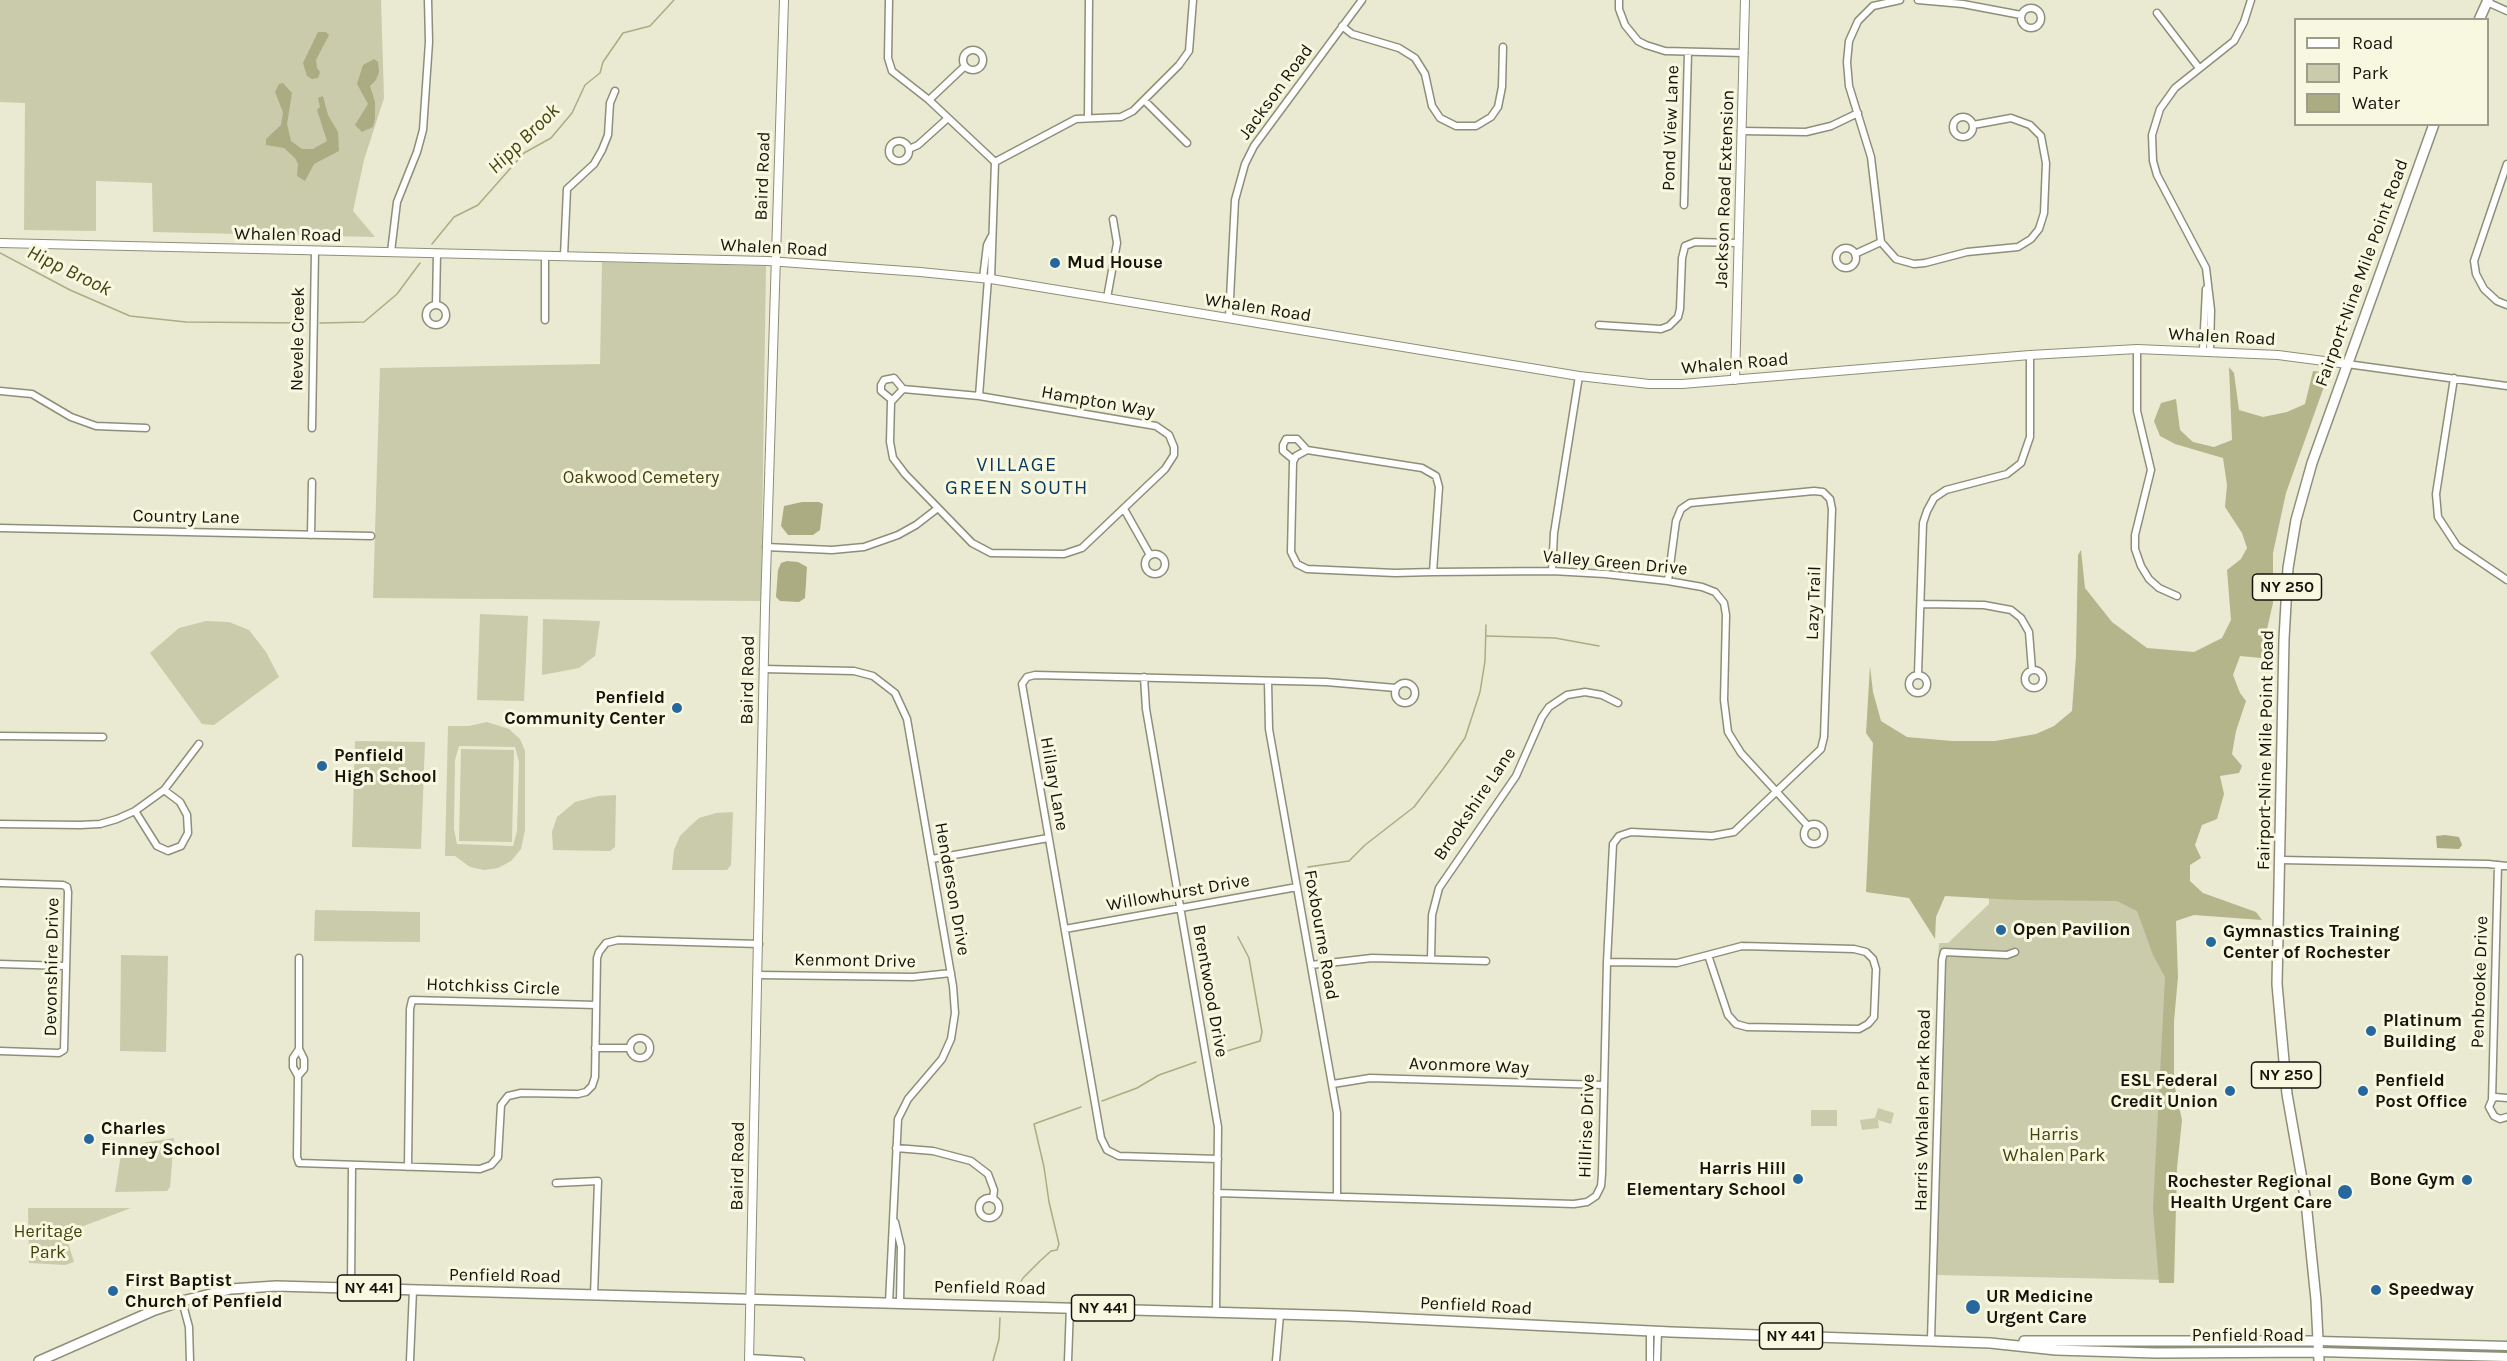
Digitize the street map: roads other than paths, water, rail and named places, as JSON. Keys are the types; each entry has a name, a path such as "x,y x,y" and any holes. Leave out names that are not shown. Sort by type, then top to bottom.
{"main road":[{"path":"2480,18 2487,1"},
{"name":"Fairport-Nine Mile Point Road","path":"2319,1356 2307,1212 2287,1094 2277,984 2284,639 2290,548 2303,491 2433,126"},
{"name":"Penfield Road","path":"39,1361 182,1301 216,1291 250,1287 351,1287 750,1300 1070,1307 1931,1340 2056,1350 2145,1353 2507,1357"},
{"name":"Penfield Road","path":"1990,1343 2057,1340 2319,1341 2507,1346"}],"street":[{"path":"391,252 397,202 417,152 423,130 429,42 428,0"},
{"name":"Baird Road","path":"749,1359 766,547 784,0"},
{"path":"890,0 889,64 900,79 929,100 995,162 991,236 987,245 988,278 979,396"},
{"path":"1088,117 1089,0"},
{"path":"995,162 1068,123 1088,117 1121,117 1145,101 1189,51 1193,0"},
{"name":"Jackson Road","path":"1229,318 1235,200 1245,164 1254,146 1362,0"},
{"path":"1619,0 1619,9 1625,25 1638,40 1654,49 1744,53"},
{"name":"Jackson Road Extension","path":"1735,380 1746,0"},
{"path":"1900,0 1873,6 1858,21 1847,50 1849,86 1867,138 1875,177 1881,242 1896,259 1914,264 1966,252 2018,247 2036,235 2044,213 2046,163 2041,136 2030,124 2011,118 1973,124"},
{"path":"1918,0 1963,4 2021,15"},
{"path":"2206,351 2208,277 2201,257 2157,175 2151,148 2152,135 2160,109 2175,88 2234,40 2244,22 2250,0"},
{"path":"2487,1 2507,11"},
{"path":"2157,13 2199,68"},
{"path":"1342,26 1352,34 1399,48 1415,58 1425,74 1432,106 1440,118 1456,126 1476,126 1491,117 1498,107 1502,87 1503,47"},
{"name":"Pond View Lane","path":"1684,205 1688,52"},
{"path":"929,100 965,66"},
{"path":"564,256 567,189 594,164 602,150 608,135 610,103 615,91"},
{"path":"1145,101 1187,143"},
{"path":"1742,131 1806,132 1831,126 1858,113"},
{"path":"909,148 918,145 948,118"},
{"path":"2507,164 2474,261 2476,274 2484,290 2507,306"},
{"path":"1107,298 1117,243 1113,219"},
{"path":"1599,325 1656,328 1669,326 1678,318 1680,309 1682,258 1685,246 1695,242 1738,243"},
{"path":"1855,254 1881,242"},
{"name":"Whalen Road","path":"0,243 774,262 988,278 1579,376 1661,385 2030,355 2137,349 2278,355 2507,386"},
{"name":"Nevele Creek","path":"312,428 315,251"},
{"path":"436,305 437,253"},
{"path":"545,256 545,320"},
{"path":"2137,349 2138,411 2151,470 2135,535 2135,549 2141,566 2154,584 2177,596"},
{"path":"1918,674 1923,523 1930,504 1946,490 2013,472 2024,458 2030,437 2030,355"},
{"path":"1552,571 1554,533 1579,376"},
{"path":"2454,378 2436,494 2438,517 2457,546 2507,580"},
{"name":"Hampton Way","path":"897,379 903,389 979,396 1148,424 1169,435 1174,447 1172,460 1089,543 1064,554 995,554 972,543 905,474 893,458 890,442 892,400 881,391 881,385 884,380 897,379"},
{"path":"892,400 903,389"},
{"path":"0,391 32,394 71,417 96,426 146,428"},
{"name":"Valley Green Drive","path":"1433,572 1439,487 1436,476 1422,468 1307,450 1297,439 1286,439 1282,444 1283,451 1293,460 1291,552 1297,564 1307,569 1433,572 1552,571 1668,581 1709,589 1720,597 1726,615 1724,700 1728,732 1741,753 1777,792"},
{"path":"1293,460 1307,450"},
{"path":"311,535 312,482"},
{"name":"Lazy Trail","path":"1668,581 1678,514 1690,503 1814,491 1823,492 1830,499 1832,510 1823,745 1813,758 1738,830 1729,834 1712,836 1668,833"},
{"path":"766,547 832,550 864,547 898,535 938,508"},
{"path":"1124,509 1150,555"},
{"name":"Country Lane","path":"0,528 371,536"},
{"path":"1922,604 1984,604 2011,610 2021,618 2029,632 2032,670"},
{"name":"Henderson Drive","path":"763,669 863,673 882,681 895,693 907,719 951,973 955,1013 951,1039 935,1069 914,1091 902,1110 897,1128 889,1303"},
{"name":"Hillary Lane","path":"1218,1159 1128,1157 1113,1154 1104,1145 1099,1129 1023,699 1024,680 1035,675 1144,677 1396,688"},
{"name":"Brentwood Drive","path":"1144,677 1146,709 1217,1115 1216,1313"},
{"name":"Foxbourne Road","path":"1268,681 1269,729 1333,1084 1338,1139 1337,1196"},
{"name":"Brookshire Lane","path":"1431,959 1432,915 1439,888 1516,776 1542,717 1549,707 1567,695 1585,692 1602,695 1618,703"},
{"path":"0,736 103,737"},
{"path":"0,824 90,825 109,821 135,811 164,790 200,744"},
{"path":"135,811 157,846 168,851 181,846 188,833 187,815 180,802 164,790"},
{"path":"1777,792 1808,826"},
{"name":"Hillrise Drive","path":"1217,1193 1574,1204 1587,1202 1596,1196 1602,1180 1607,962 1613,844 1624,833 1668,833"},
{"path":"932,859 1048,838"},
{"path":"2281,860 2507,867"},
{"name":"Penbrooke Drive","path":"2492,1100 2498,865"},
{"name":"Devonshire Drive","path":"0,883 59,884 67,887 65,1047 63,1052 0,1051"},
{"name":"Willowhurst Drive","path":"1065,929 1297,887"},
{"path":"298,958 299,1049 304,1059 304,1069 298,1076 298,1160 302,1164 480,1169 491,1165 499,1153 502,1102 508,1096 516,1093 578,1094 586,1092 594,1081 598,952 606,943 611,941 759,944"},
{"path":"1607,962 1677,963 1742,946 1861,950 1870,955 1876,963 1874,1017 1868,1024 1858,1029 1741,1026 1728,1015 1708,955"},
{"name":"Harris Whalen Park Road","path":"1931,1340 1942,960 1944,952 2007,955 2015,952"},
{"path":"1311,965 1372,958 1486,961"},
{"path":"0,964 66,966"},
{"name":"Kenmont Drive","path":"758,975 913,977 951,973"},
{"name":"Hotchkiss Circle","path":"408,1167 412,1000 596,1005"},
{"path":"595,1048 630,1048"},
{"name":"Avonmore Way","path":"1333,1084 1370,1078 1604,1085"},
{"path":"2507,1098 2499,1096 2492,1100 2489,1107 2491,1114 2497,1118 2507,1117"},
{"path":"896,1148 933,1151 971,1161 982,1168 992,1181 993,1199"},
{"path":"351,1287 352,1166"},
{"path":"556,1183 598,1181 594,1295"},
{"name":"Henderson Drive","path":"893,1216 901,1247 900,1303"},
{"path":"410,1361 413,1290"},
{"path":"182,1301 189,1327 190,1361"},
{"path":"1068,1361 1070,1307"},
{"path":"1276,1361 1280,1315"},
{"path":"1650,1361 1654,1331"},
{"path":"1654,1331 1657,1361"},
{"path":"749,1359 801,1361"}],"water":[{"path":"318,32 326,32 329,35 316,60 320,72 318,78 312,79 307,76 303,63"},
{"path":"374,59 378,62 379,72 376,80 370,86 375,102 375,119 373,127 362,132 355,125 368,104 357,84 363,65"},
{"path":"283,83 292,93 287,124 291,141 302,149 313,149 327,141 317,110 320,107 318,98 323,96 328,115 338,132 339,151 314,164 305,181 297,176 298,164 295,158 284,148 266,145 266,139 281,125 283,112 275,92 279,84"},
{"path":"802,502 823,504 820,530 813,535 788,535 781,526 784,506"},
{"path":"798,562 807,567 805,598 799,602 780,601 776,597 778,570 781,563"},
{"path":"2436,836 2459,837 2462,845 2459,849 2437,848"}],"waterway":[{"name":"Hipp Brook","path":"432,244 454,217 478,205 524,153 551,138 572,113 585,85 600,73 603,62 623,33 650,26 674,0"},
{"name":"Hipp Brook","path":"0,253 70,290 130,316 186,322 306,323"},
{"name":"Hipp Brook","path":"320,323 364,322 397,294 420,263"},
{"path":"1308,867 1349,861 1365,845 1414,807 1443,769 1465,738 1480,692 1485,661 1486,625"},
{"path":"1487,636 1555,638 1599,646"},
{"path":"1217,1054 1260,1041 1262,1032 1249,958 1238,937"},
{"path":"1102,1101 1137,1088 1159,1075 1196,1062"},
{"path":"1015,1292 1023,1278 1051,1251 1057,1250 1059,1244 1034,1124 1081,1107"},
{"path":"993,1361 999,1339 1000,1318"}],"place":[{"name":"Mud House","path":"1055,263"},
{"name":"Penfield Community Center","path":"677,708"},
{"name":"Penfield High School","path":"322,766"},
{"name":"Open Pavilion","path":"2001,930"},
{"name":"Gymnastics Training Center of Rochester","path":"2211,942"},
{"name":"Platinum Building","path":"2371,1031"},
{"name":"ESL Federal Credit Union","path":"2230,1091"},
{"name":"Penfield Post Office","path":"2363,1091"},
{"name":"Charles Finney School","path":"89,1139"},
{"name":"Harris Hill Elementary School","path":"1798,1179"},
{"name":"Bone Gym","path":"2467,1180"},
{"name":"Rochester Regional Health Urgent Care","path":"2345,1192"},
{"name":"Speedway","path":"2376,1290"},
{"name":"First Baptist Church of Penfield","path":"113,1291"},
{"name":"UR Medicine Urgent Care","path":"1973,1307"}],"district":[{"name":"VILLAGE GREEN SOUTH","path":"1017,476"}],"park label":[{"name":"Oakwood Cemetery","path":"641,478"},
{"name":"Harris Whalen Park","path":"2054,1145"},
{"name":"Heritage Park","path":"48,1242"}]}
